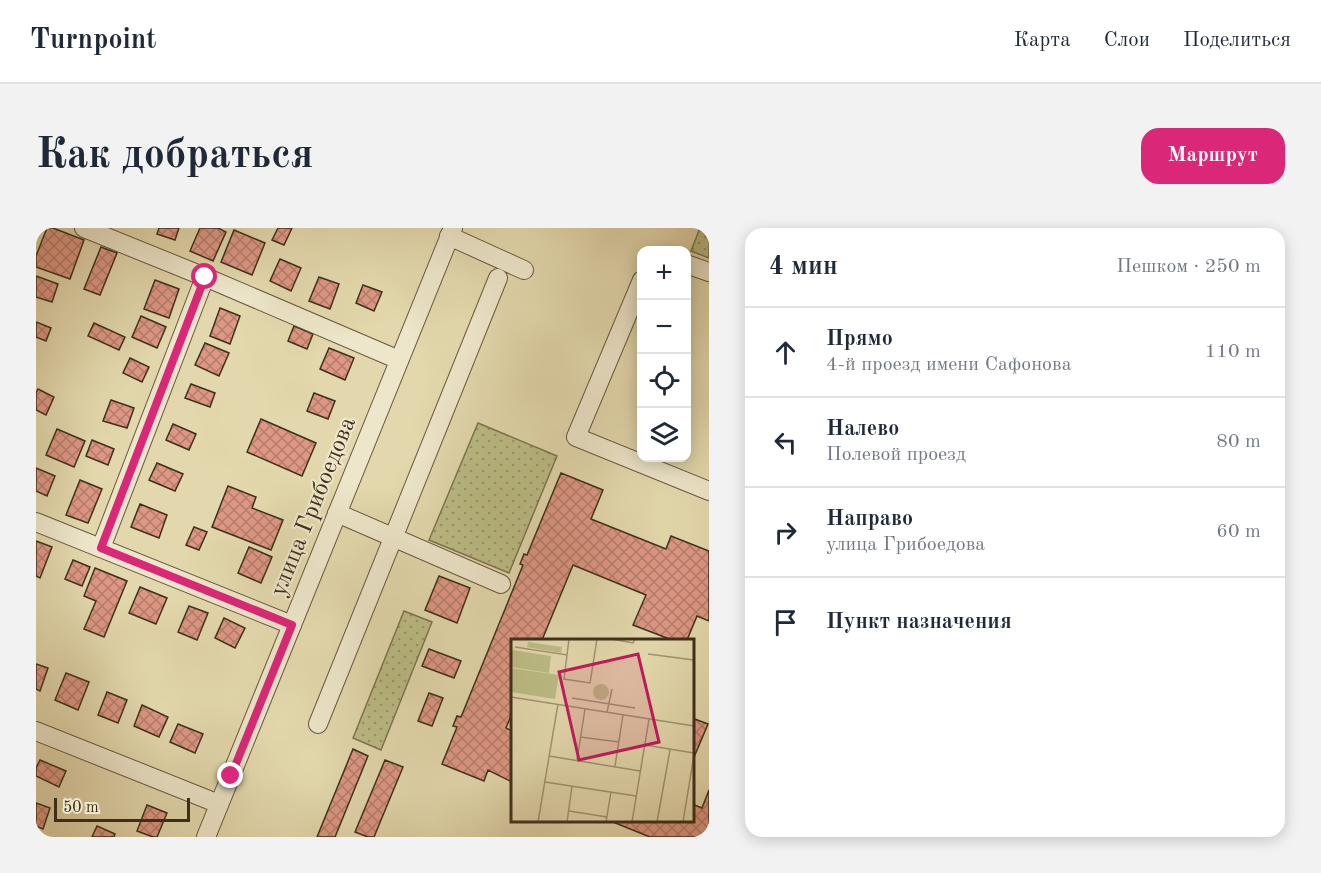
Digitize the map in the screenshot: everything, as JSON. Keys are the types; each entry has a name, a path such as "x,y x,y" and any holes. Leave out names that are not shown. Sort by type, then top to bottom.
{"street":[{"path":"84,228 399,360"},
{"path":"451,232 524,270"},
{"name":"улица Грибоедова","path":"206,837 451,232"},
{"path":"691,265 709,272"},
{"path":"101,548 205,277"},
{"path":"318,724 498,278"},
{"path":"637,292 576,437 709,492"},
{"path":"338,513 501,584"},
{"path":"36,522 292,625"},
{"path":"36,731 219,804"}],"green space":[{"path":"700,228 709,228 709,258 691,251"},
{"path":"478,423 557,456 509,573 429,540"},
{"path":"404,611 432,622 381,750 353,738"}],"building":[{"path":"47,228 53,228 84,240 70,279 36,267 36,256"},
{"path":"159,228 179,228 175,240 157,234"},
{"path":"200,228 218,228 226,232 213,261 190,251"},
{"path":"278,228 292,228 284,245 272,240"},
{"path":"234,230 265,243 252,275 221,262"},
{"path":"101,247 117,253 100,295 84,289"},
{"path":"280,259 301,268 291,291 270,281"},
{"path":"36,276 58,284 52,302 36,297"},
{"path":"319,277 339,284 330,309 309,301"},
{"path":"155,280 179,289 169,318 144,309"},
{"path":"363,285 382,292 374,311 356,303"},
{"path":"220,308 240,316 230,344 210,336"},
{"path":"141,316 166,327 157,348 132,337"},
{"path":"36,322 51,328 46,341 36,337"},
{"path":"94,323 125,337 119,350 88,336"},
{"path":"294,326 313,334 307,349 288,341"},
{"path":"205,343 229,353 219,376 195,365"},
{"path":"329,348 354,358 345,380 320,369"},
{"path":"130,358 149,367 142,382 123,373"},
{"path":"191,384 215,393 210,407 185,398"},
{"path":"38,389 54,397 46,415 36,410"},
{"path":"314,393 335,401 328,419 307,411"},
{"path":"111,400 134,408 127,428 103,421"},
{"path":"261,419 316,443 302,476 247,452"},
{"path":"173,424 196,434 189,450 166,440"},
{"path":"57,429 85,441 74,467 46,455"},
{"path":"92,440 114,449 108,465 86,456"},
{"path":"157,463 183,474 175,491 149,480"},
{"path":"36,468 55,476 47,496 36,491"},
{"path":"561,473 603,490 591,519 666,549 671,536 709,551 709,621 697,616 687,639 669,639 633,625 646,595 573,565 542,639 511,639 511,716 506,728 511,730 511,782 488,770 484,781 442,764 457,727 453,726 457,716 461,717 523,565 520,564 524,554 527,555"},
{"path":"80,480 102,489 88,523 66,515"},
{"path":"228,486 256,497 252,508 283,520 271,550 212,527"},
{"path":"140,504 167,515 159,538 131,527"},
{"path":"194,527 207,532 199,550 186,545"},
{"path":"36,541 52,547 40,578 36,576"},
{"path":"249,547 272,557 261,583 238,573"},
{"path":"73,560 90,567 82,586 65,579"},
{"path":"95,568 127,581 104,637 84,629 96,601 84,596"},
{"path":"439,576 470,588 457,623 425,610"},
{"path":"140,587 167,598 156,624 129,613"},
{"path":"189,606 208,613 197,640 178,632"},
{"path":"224,618 245,628 235,648 215,638"},
{"path":"429,649 461,661 454,678 422,666"},
{"path":"36,664 48,668 40,691 36,689"},
{"path":"66,673 89,682 78,710 55,700"},
{"path":"107,692 127,700 118,723 98,715"},
{"path":"429,693 443,698 432,726 418,721"},
{"path":"142,705 168,717 159,737 134,726"},
{"path":"694,719 708,724 694,757"},
{"path":"178,724 203,734 195,753 170,742"},
{"path":"353,749 368,756 335,837 317,837"},
{"path":"40,760 66,771 59,787 36,776 36,768"},
{"path":"385,760 403,767 374,837 368,837 355,832"},
{"path":"709,790 709,837 650,837 613,822 694,822 694,805 702,808"},
{"path":"36,803 50,808 43,829 36,826"},
{"path":"147,805 167,813 157,837 137,831"},
{"path":"97,826 115,834 114,837 92,837"}],"route":[{"path":"205,277 101,548 292,625 231,776"}]}
